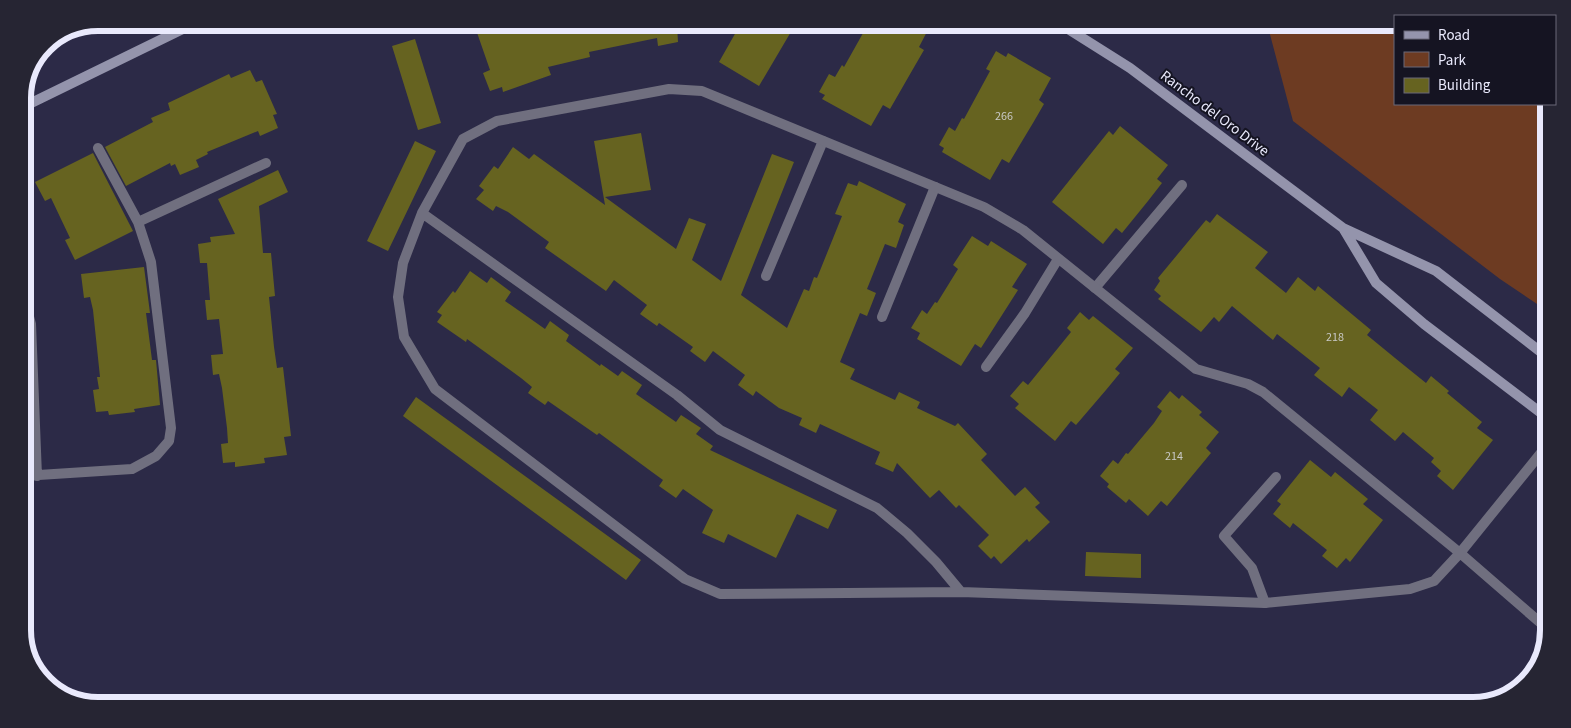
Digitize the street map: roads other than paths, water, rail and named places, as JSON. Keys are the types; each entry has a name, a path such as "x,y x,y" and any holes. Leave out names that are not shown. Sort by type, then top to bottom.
{"main road":[{"path":"31,103 179,31"},
{"name":"Rancho del Oro Drive","path":"1073,31 1130,68 1344,228 1436,271 1540,351"},
{"name":"Rancho del Oro Drive","path":"1344,228 1376,282 1424,324 1540,412"}],"street":[{"path":"1540,454 1460,554 1434,581 1410,589 1265,603 962,592 720,594 685,580 435,389 404,337 398,297 403,262 422,214 463,139 497,121 633,95 669,90 702,90 935,187 1006,219 1196,369 1248,384 1263,392 1460,554 1540,622"},
{"path":"766,276 823,141"},
{"path":"31,476 132,469 156,456 168,441 171,428 151,262 138,222 98,148"},
{"path":"138,222 266,162"},
{"path":"1095,288 1182,184"},
{"path":"882,317 935,187"},
{"path":"422,214 677,395 720,430 877,508 925,550 962,592"},
{"path":"986,367 1025,313 1058,259"},
{"path":"31,324 37,476"},
{"path":"1265,603 1252,568 1224,536 1276,477"}]}
